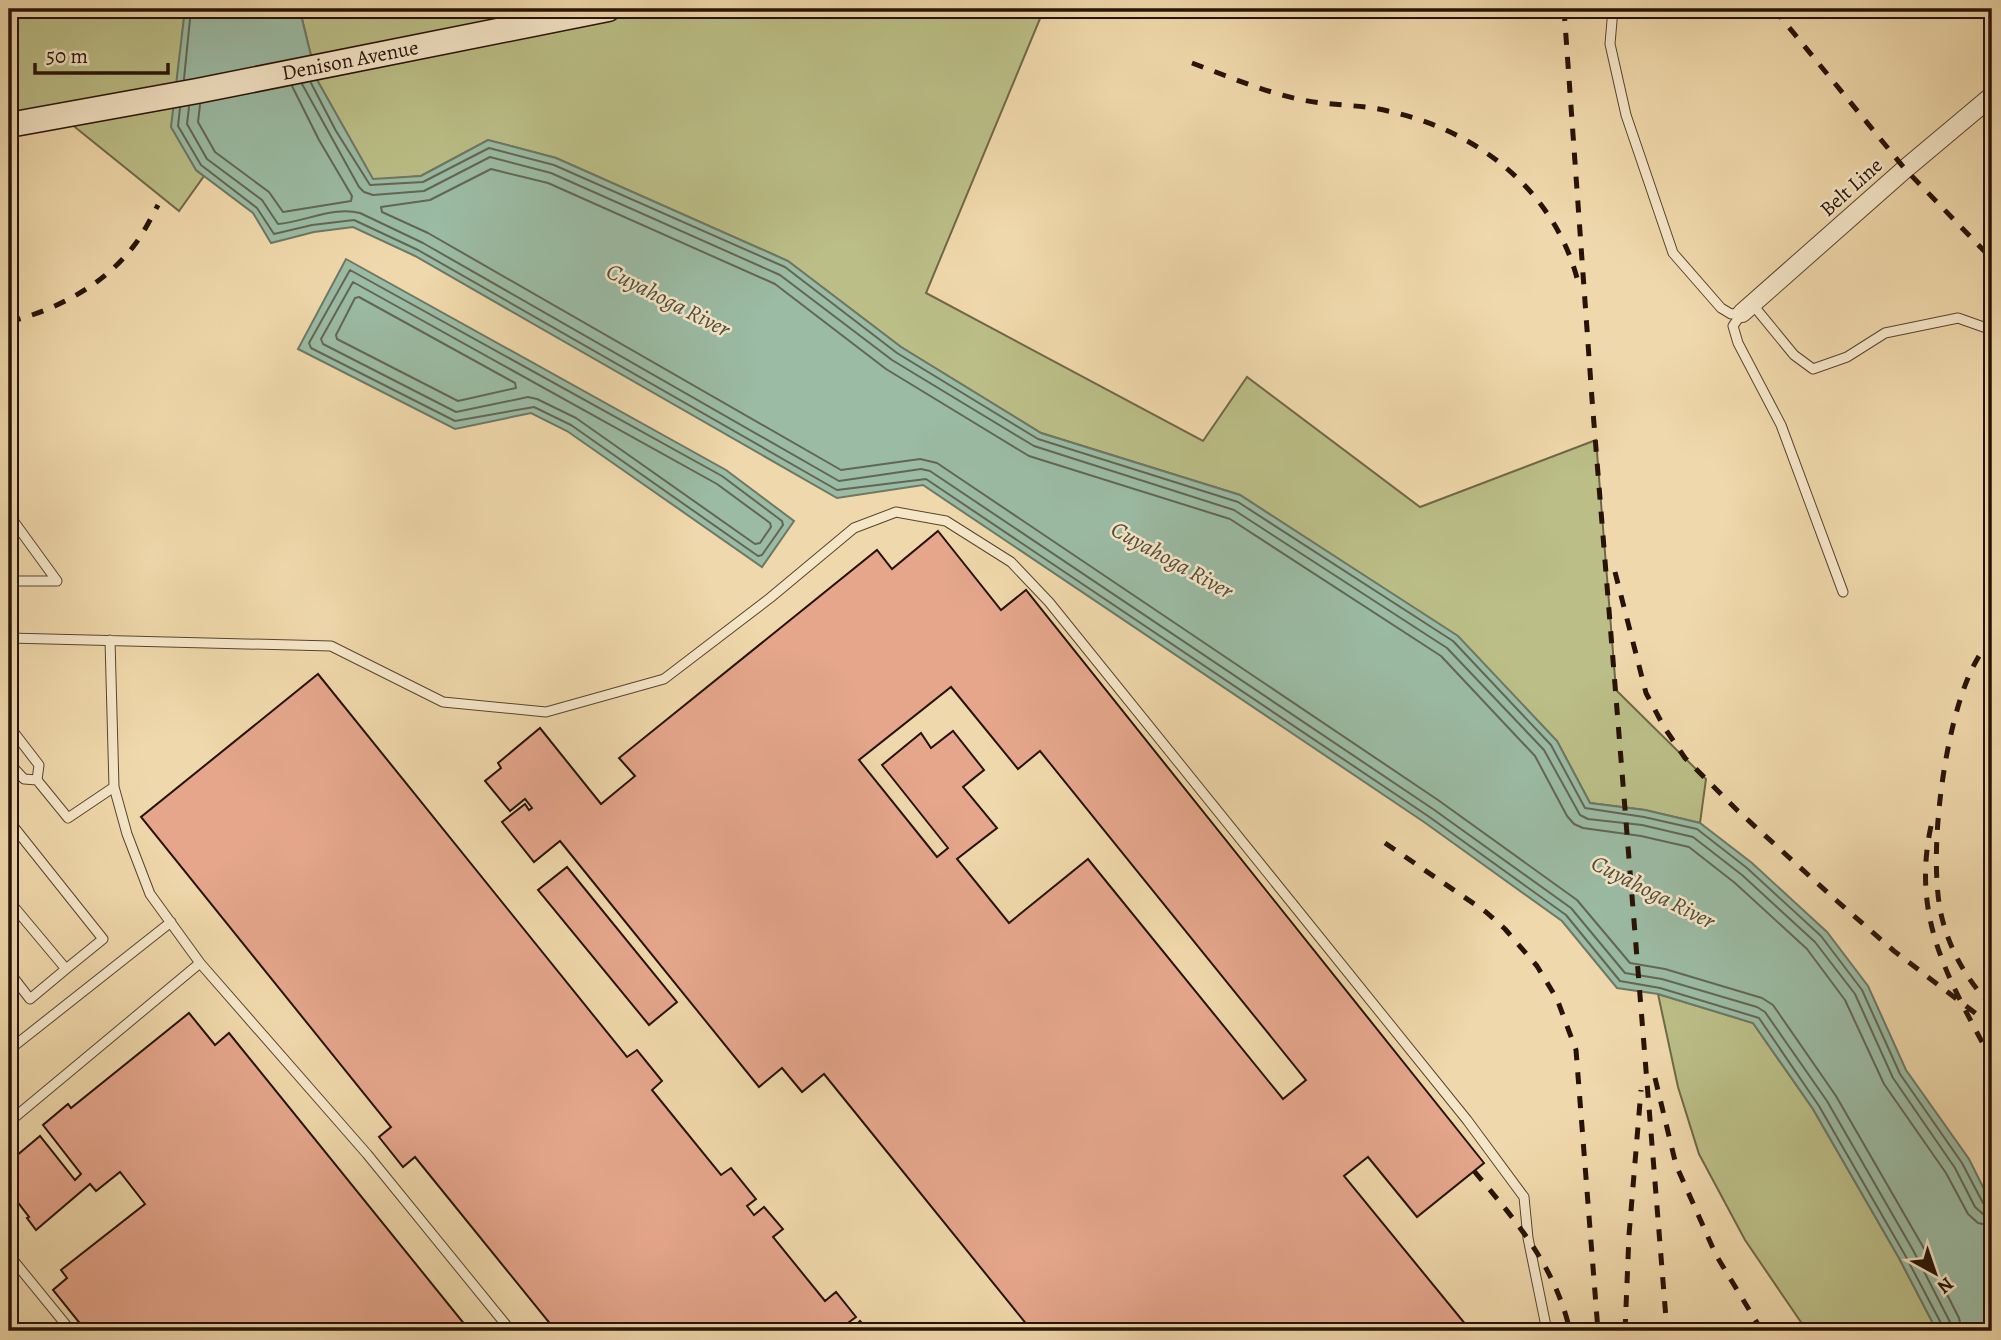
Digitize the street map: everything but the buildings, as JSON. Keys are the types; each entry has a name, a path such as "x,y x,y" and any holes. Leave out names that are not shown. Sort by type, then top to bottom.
{"main road":[{"name":"Denison Avenue","path":"9,124 197,91 608,9"}],"street":[{"name":"Belt Line","path":"1747,309 1992,96"}],"lane":[{"path":"1613,9 1610,44 1626,115 1673,253 1721,308 1731,314 1747,309"},
{"path":"1747,309 1794,355 1813,369 1847,357 1885,332 1958,318 1992,330"},
{"path":"1747,309 1733,326 1738,343 1781,425 1843,593"},
{"path":"9,638 331,646 443,702 546,712 664,679 770,598 854,528 896,512 946,520 1011,562 1049,602 1500,1164 1524,1197 1528,1238 1547,1331"},
{"path":"9,516 12,526 57,580 9,581"},
{"path":"110,640 114,787 127,834 150,894 200,963 367,1154 511,1331"},
{"path":"9,726 39,765 37,780"},
{"path":"9,763 23,779 37,780 68,818 114,787"},
{"path":"9,821 12,833 103,939 30,999 9,972"},
{"path":"9,901 66,969"},
{"path":"9,1050 171,922"},
{"path":"9,1122 200,963"},
{"path":"9,1255 71,1331"}],"green space":[{"path":"9,9 185,9 182,38 196,170 204,176 179,211 60,115 9,125"},
{"path":"1044,9 926,293 1203,441 1247,377 1420,507 1596,440 1616,690 1706,779 1700,823 1645,810 1590,803 1557,741 1457,636 1240,495 1041,433 901,347 788,261 556,158 488,140 421,176 373,180 317,80 300,11"},
{"path":"1658,994 1753,1023 1813,1109 1899,1258 1937,1331 1807,1331 1745,1240 1699,1154 1678,1087"}],"water":[{"name":"Cuyahoga River","path":"185,9 306,9 300,11 317,80 373,179 421,176 488,140 556,158 788,261 901,347 1041,433 1240,495 1458,636 1557,741 1590,803 1645,810 1700,823 1752,863 1827,932 1868,986 1906,1070 1969,1159 1992,1205 1992,1331 1937,1331 1899,1258 1813,1109 1753,1023 1658,994 1617,988 1562,921 1424,822 923,485 837,498 415,256 353,227 314,232 271,243 253,213 196,170 171,127"},
{"path":"346,259 726,470 794,521 762,567 567,431 531,413 455,429 298,349"}],"railway":[{"path":"1564,9 1592,399 1667,1331"},
{"path":"1774,9 1905,169 1992,259"},
{"path":"1192,63 1285,96 1366,107 1420,120 1480,149 1506,168 1530,191 1550,217 1566,246 1577,278"},
{"path":"9,322 63,302 95,283 124,258 145,230 158,205"},
{"path":"1615,572 1646,693 1685,758 1738,811 1894,951 1992,1026"},
{"path":"1992,636 1979,656 1959,702 1945,762 1936,859 1941,914 1949,940 1967,975 1992,1006"},
{"path":"1931,826 1926,859 1930,919 1948,974 1990,1057"},
{"path":"1385,843 1486,912 1505,929 1537,966 1557,999 1576,1050 1598,1331"},
{"path":"1655,1078 1676,1165 1716,1255 1762,1331"},
{"path":"1625,1331 1629,1235 1641,1090"},
{"path":"1474,1171 1505,1208 1544,1265 1555,1286 1570,1331"}]}
